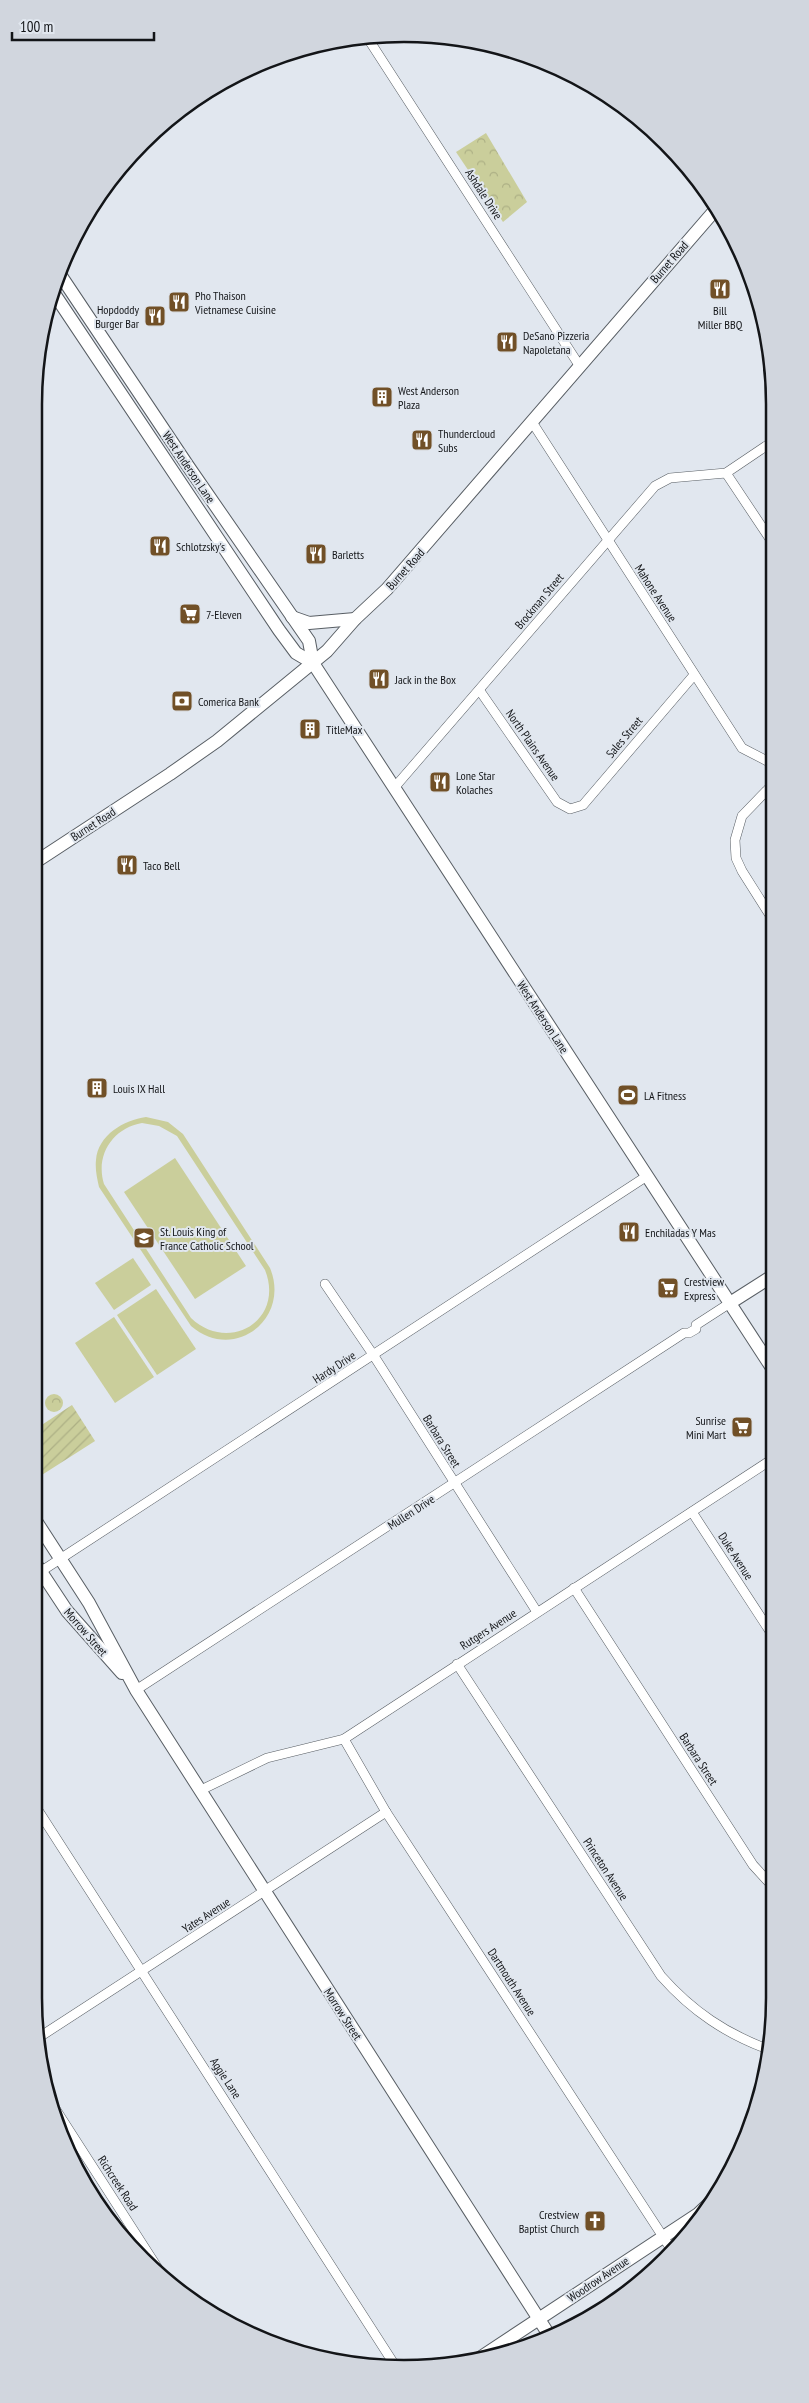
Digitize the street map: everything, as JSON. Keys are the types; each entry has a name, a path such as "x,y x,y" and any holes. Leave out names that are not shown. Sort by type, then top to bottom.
{"main road":[{"name":"Burnet Road","path":"42,858 217,741 313,663 355,619 388,589 580,364 712,214"},
{"name":"West Anderson Lane","path":"64,281 309,642 313,663 766,1359"},
{"name":"West Anderson Lane","path":"58,300 290,646 296,653 313,663"},
{"path":"166,460 182,457"},
{"path":"174,471 182,457"},
{"path":"292,617 309,623 355,619"},
{"name":"Mullen Drive","path":"730,1303 766,1280"},
{"name":"Morrow Street","path":"42,1531 89,1604 136,1690 546,2332"},
{"name":"Morrow Street","path":"42,1578 67,1611 136,1690"},
{"name":"Woodrow Avenue","path":"492,2350 694,2217"}],"street":[{"name":"Ashdale Drive","path":"371,44 580,364"},
{"name":"Mahone Avenue","path":"532,422 742,748 766,760"},
{"path":"766,446 726,473 766,533"},
{"name":"Brockman Street","path":"394,788 654,486 663,480 726,473"},
{"name":"Sales Street","path":"570,810 583,805 694,674"},
{"name":"North Plains Avenue","path":"480,690 557,802 570,810"},
{"path":"766,791 742,816 735,840 736,858 766,908"},
{"name":"Hardy Drive","path":"42,1567 60,1559 374,1356 647,1176"},
{"name":"Barbara Street","path":"325,1284 374,1356 537,1612"},
{"name":"Mullen Drive","path":"136,1690 684,1333 689,1333 696,1329 696,1325 730,1303"},
{"name":"Rutgers Avenue","path":"201,1790 267,1758 344,1739 766,1463"},
{"name":"Duke Avenue","path":"692,1512 766,1627"},
{"name":"Barbara Street","path":"574,1588 753,1865 766,1879"},
{"name":"Princeton Avenue","path":"457,1664 661,1976 684,2001 712,2023 743,2040 763,2047"},
{"name":"Dartmouth Avenue","path":"344,1739 386,1812 669,2245"},
{"name":"Yates Avenue","path":"44,2034 386,1812"},
{"name":"Aggie Lane","path":"42,1816 392,2360"},
{"name":"Richcreek Road","path":"64,2122 148,2253"}],"green space":[{"path":"486,133 527,202 503,222 456,152"},
{"path":"146,1117 168,1122 183,1134 270,1268 274,1287 273,1304 266,1319 254,1330 240,1337 224,1340 208,1336 191,1326 99,1187 96,1163 98,1151 102,1143 107,1136 121,1125","holes":["142,1123 159,1126 177,1136 265,1270 269,1288 267,1304 260,1317 250,1326 236,1332 221,1333 206,1328 191,1318 104,1184 102,1173 104,1153 115,1137 132,1126"]},
{"path":"175,1158 246,1266 195,1299 124,1192"},
{"path":"133,1258 151,1285 114,1310 95,1283"},
{"path":"156,1289 196,1349 157,1375 117,1315"},
{"path":"114,1317 154,1377 115,1403 75,1343"},
{"path":"50,1394 58,1394 63,1399 61,1410 50,1412 45,1407 45,1399"},
{"path":"72,1405 95,1441 42,1475 42,1425"}],"place":[{"name":"Bill Miller BBQ","path":"720,289"},
{"name":"Pho Thaison Vietnamese Cuisine","path":"179,302"},
{"name":"Hopdoddy Burger Bar","path":"155,316"},
{"name":"DeSano Pizzeria Napoletana","path":"507,342"},
{"name":"West Anderson Plaza","path":"382,397"},
{"name":"Thundercloud Subs","path":"422,440"},
{"name":"Schlotzsky's","path":"160,546"},
{"name":"Barletts","path":"316,554"},
{"name":"7-Eleven","path":"190,614"},
{"name":"Jack in the Box","path":"379,679"},
{"name":"Comerica Bank","path":"182,701"},
{"name":"TitleMax","path":"310,729"},
{"name":"Lone Star Kolaches","path":"440,782"},
{"name":"Taco Bell","path":"127,865"},
{"name":"Louis IX Hall","path":"97,1088"},
{"name":"LA Fitness","path":"628,1095"},
{"name":"Enchiladas Y Mas","path":"629,1232"},
{"name":"St. Louis King of France Catholic School","path":"144,1238"},
{"name":"Crestview Express","path":"668,1288"},
{"name":"Sunrise Mini Mart","path":"742,1427"},
{"name":"Crestview Baptist Church","path":"595,2221"}]}
